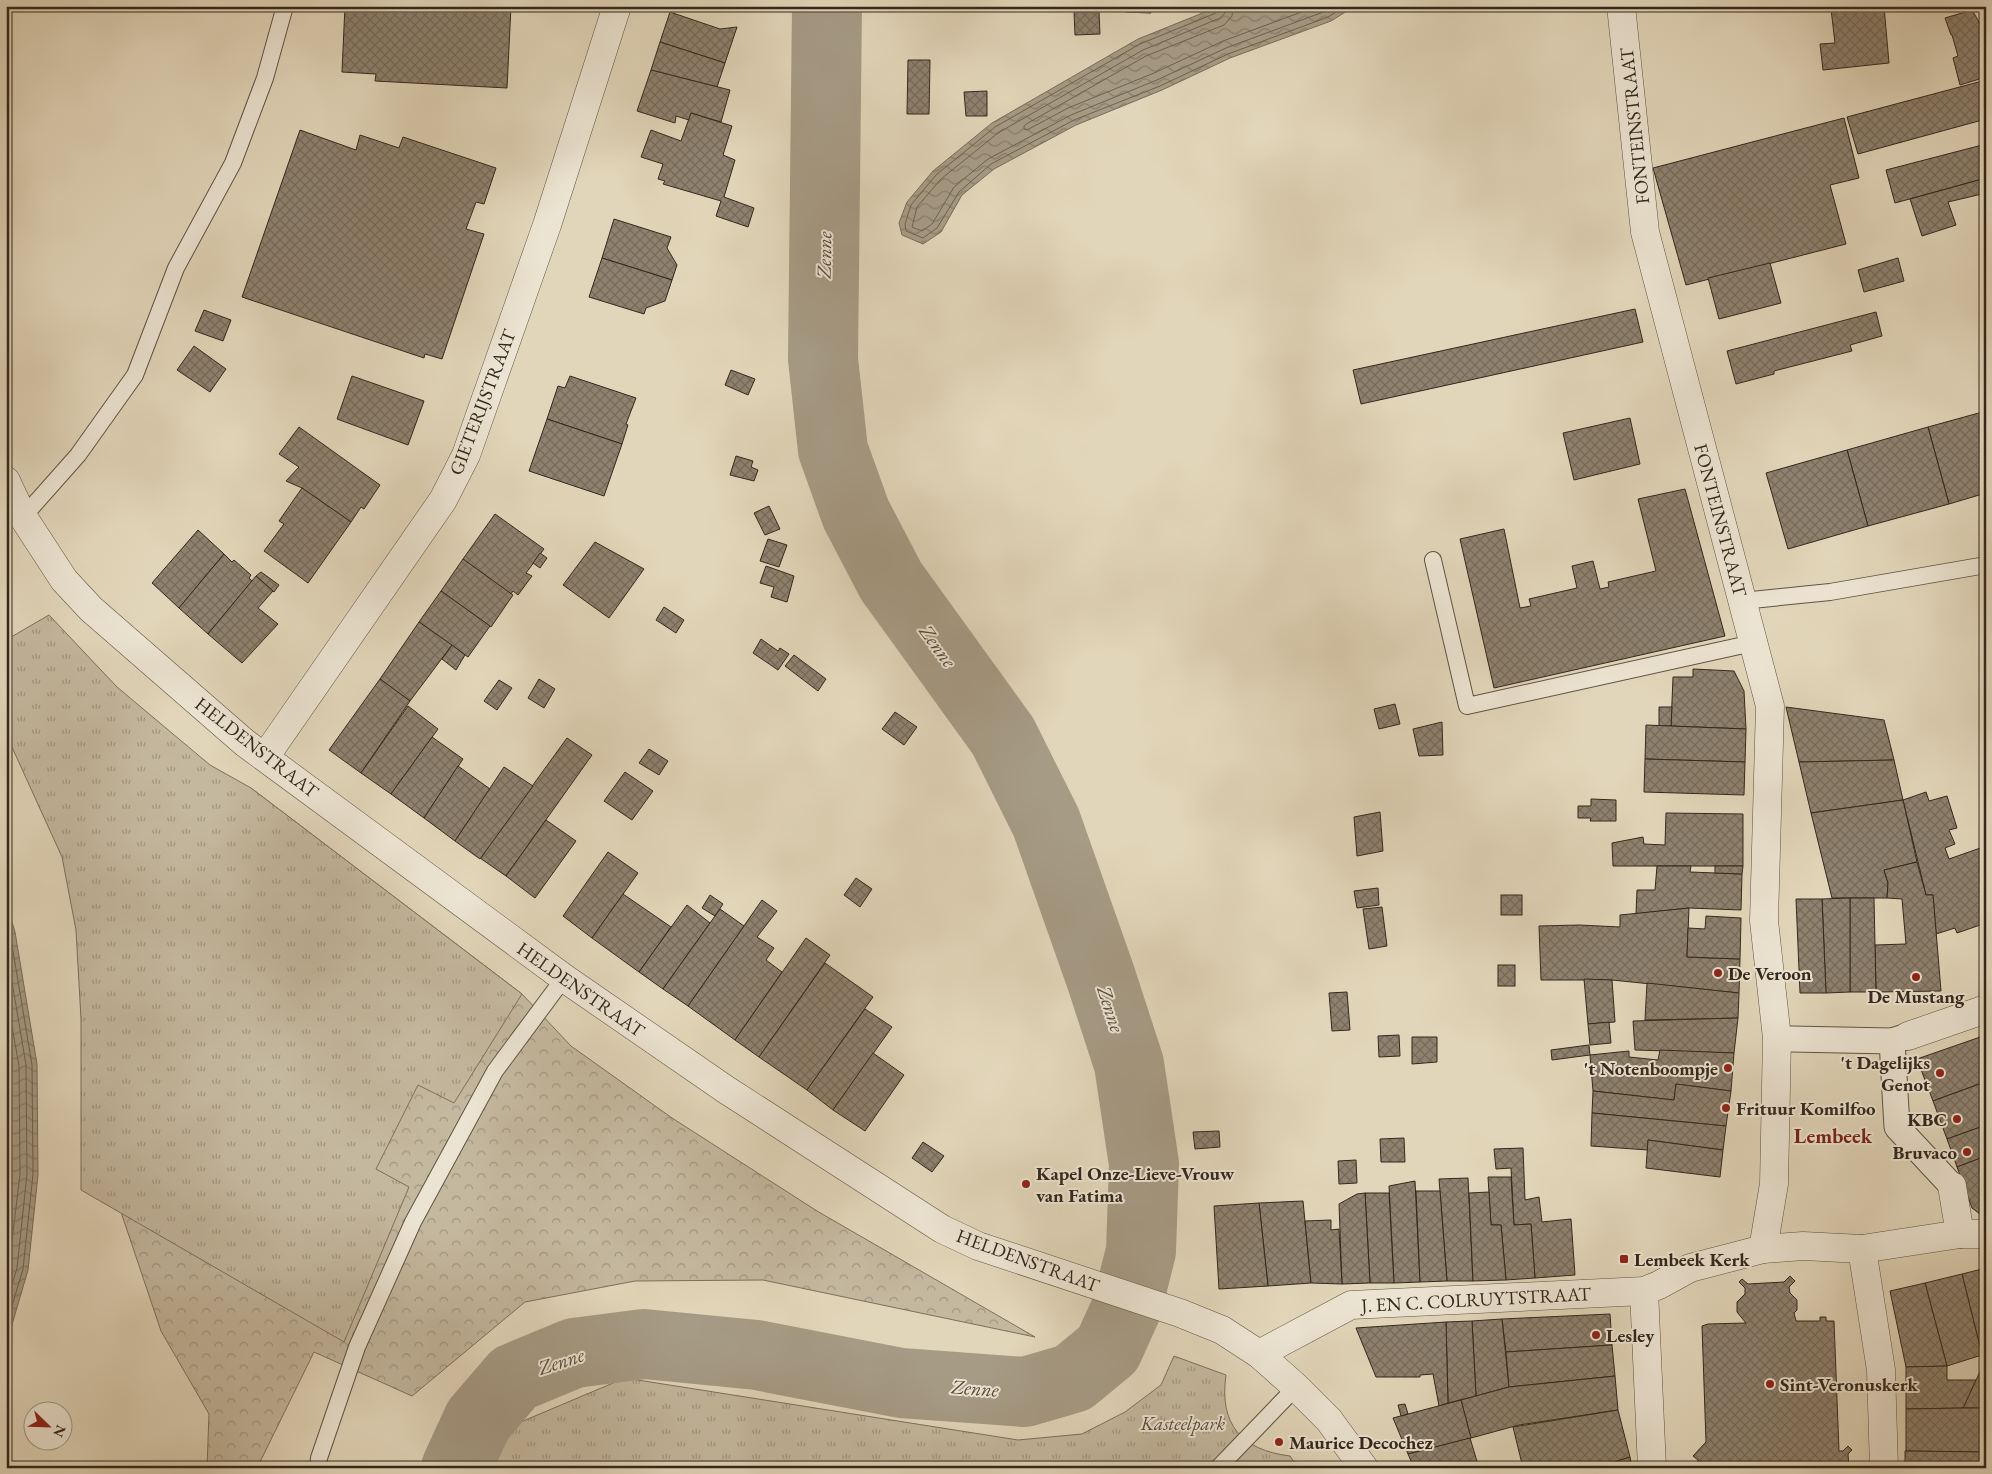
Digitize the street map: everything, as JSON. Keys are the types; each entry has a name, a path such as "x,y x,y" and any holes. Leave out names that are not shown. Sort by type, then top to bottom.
{"street":[{"name":"GIETERIJSTRAAT","path":"265,757 443,500 466,455 547,225 617,6"},
{"name":"FONTEINSTRAAT","path":"1621,6 1645,232 1770,706 1764,921 1784,1038 1774,1184 1762,1249"},
{"name":"HELDENSTRAAT","path":"6,481 23,517 64,580 92,609 245,743 564,978 725,1089 942,1229 978,1246 1180,1313 1222,1330 1259,1354 1296,1387 1329,1420 1364,1468"},
{"path":"1784,1038 1900,1039 1986,1009"},
{"path":"1900,1039 1897,1127 1952,1186 1973,1234"},
{"name":"J. EN C. COLRUYTSTRAAT","path":"1259,1354 1351,1305 1644,1291 1660,1286 1690,1268 1762,1249 1803,1246 1862,1249 1973,1234"},
{"path":"1862,1249 1881,1370 1884,1468"},
{"path":"1644,1291 1652,1468"}],"lane":[{"path":"23,517 78,455 135,375 176,268 233,162 266,78 286,6"},
{"path":"1433,560 1467,706 1753,643"},
{"path":"1742,601 1830,592 1986,565"},
{"path":"318,1468 318,1458 357,1347 413,1222 495,1071 564,978"},
{"path":"1226,1465 1296,1387"}],"green space":[{"path":"49,615 117,687 210,765 251,788 522,994 454,1103 418,1085 376,1169 409,1187 344,1342 81,1190 81,1019 76,930 62,857 6,734 6,640"},
{"path":"251,788 522,994 571,1046 672,1118 817,1211 1035,1337 763,1280 635,1281 525,1302 412,1396 314,1352 257,1468 207,1468 209,1414 161,1331 122,1215 107,1055 167,820"},
{"name":"Kasteelpark","path":"1174,1356 1226,1375 1226,1407 1230,1421 1237,1432 1246,1441 1258,1448 1290,1456 1298,1468 490,1468 516,1424 625,1378 1018,1440 1082,1434 1125,1412 1161,1385"}],"water":[{"path":"1220,6 1355,6 1331,21 1230,58 1162,90 1076,125 994,169 962,195 941,232 923,244 902,235 899,223 907,202 933,171 992,123 1138,39"},
{"path":"6,902 15,932 37,1064 38,1175 28,1270 6,1345"}],"building":[{"path":"345,6 511,6 507,88 375,81 376,74 342,72"},
{"path":"1125,6 1151,6 1151,13 1125,12"},
{"path":"1825,6 1884,6 1889,63 1823,70 1820,44 1835,43 1831,9 1826,9"},
{"path":"1972,10 1982,27 1986,40 1986,77 1960,85 1953,58 1958,56 1945,18"},
{"path":"670,12 720,29 737,27 725,63 660,42"},
{"path":"1074,12 1099,12 1100,34 1075,35"},
{"path":"660,42 725,63 717,87 651,70"},
{"path":"908,60 930,60 929,114 907,114"},
{"path":"651,70 730,90 721,122 691,113 689,120 676,116 675,123 637,111"},
{"path":"1986,80 1986,119 1858,154 1847,117"},
{"path":"987,91 987,116 966,116 964,92"},
{"path":"691,113 732,126 723,155 735,160 724,197 754,208 748,227 716,216 721,201 663,184 665,181 658,179 663,164 641,157 651,130 681,141"},
{"path":"1844,118 1859,178 1830,185 1846,244 1686,285 1653,168"},
{"path":"300,130 356,150 360,135 399,148 403,137 496,168 484,204 476,202 466,229 484,234 442,359 425,354 424,358 242,297"},
{"path":"1986,144 1986,178 1895,203 1886,170"},
{"path":"1986,178 1986,193 1948,202 1956,225 1922,236 1910,199"},
{"path":"614,219 671,237 667,248 677,265 672,280 602,258"},
{"path":"602,258 672,280 665,301 646,308 644,314 589,297"},
{"path":"1898,258 1904,281 1864,292 1858,270"},
{"path":"1770,263 1781,303 1719,319 1708,278"},
{"path":"1635,309 1643,342 1361,404 1353,370"},
{"path":"204,310 231,320 223,341 195,331"},
{"path":"1876,312 1882,336 1850,345 1852,351 1774,371 1774,374 1736,384 1727,351"},
{"path":"194,346 226,369 210,392 177,370"},
{"path":"731,370 755,379 748,395 725,385"},
{"path":"352,376 424,401 408,445 337,419"},
{"path":"570,376 636,398 626,424 628,425 622,444 547,419 558,386 565,388"},
{"path":"1986,411 1986,493 1949,504 1928,427"},
{"path":"1630,418 1640,464 1574,480 1563,433"},
{"path":"547,419 622,444 604,496 529,471"},
{"path":"299,427 380,485 364,509 361,507 351,522 302,488 286,481 299,467 279,454"},
{"path":"1928,427 1949,504 1868,526 1847,450"},
{"path":"1847,450 1868,526 1788,549 1766,473"},
{"path":"736,456 753,461 751,467 758,470 754,481 730,475"},
{"path":"302,488 351,522 308,583 264,551 284,524 279,521"},
{"path":"1685,489 1725,636 1494,688 1460,539 1504,529 1520,608 1531,606 1529,599 1577,588 1572,566 1593,561 1600,589 1609,587 1608,582 1656,571 1638,499"},
{"path":"769,506 780,529 765,535 754,513"},
{"path":"495,514 544,549 526,573 532,576 518,595 513,591 511,594 463,559"},
{"path":"198,530 224,554 179,608 152,583"},
{"path":"768,539 787,545 779,567 760,561"},
{"path":"595,542 644,569 609,618 563,585"},
{"path":"540,553 547,558 540,568 533,563"},
{"path":"224,554 251,575 249,578 252,581 208,634 179,608"},
{"path":"463,559 513,595 491,627 441,591"},
{"path":"766,566 794,576 787,602 771,597 774,587 760,583"},
{"path":"261,572 279,585 274,592 256,576"},
{"path":"256,576 273,591 258,608 278,624 242,663 208,634"},
{"path":"441,591 490,626 468,657 419,622"},
{"path":"664,607 684,620 676,633 656,620"},
{"path":"419,622 452,645 410,701 380,679"},
{"path":"761,639 778,651 780,648 789,654 778,670 753,653"},
{"path":"452,645 465,655 456,670 442,659"},
{"path":"794,655 826,679 818,691 785,666"},
{"path":"1693,669 1734,671 1744,691 1746,729 1671,726 1673,677 1693,677"},
{"path":"380,679 410,701 361,773 329,750"},
{"path":"539,679 555,689 544,708 528,698"},
{"path":"499,680 512,688 497,710 484,701"},
{"path":"1395,704 1400,724 1379,729 1374,709"},
{"path":"408,706 438,729 391,794 361,773"},
{"path":"1659,707 1672,707 1671,726 1659,726"},
{"path":"1786,707 1884,720 1894,760 1799,762"},
{"path":"895,712 917,727 904,745 882,729"},
{"path":"1442,722 1443,755 1419,756 1413,729"},
{"path":"1646,725 1746,729 1745,762 1645,759"},
{"path":"432,737 463,759 424,818 391,794"},
{"path":"567,738 592,755 506,876 480,858"},
{"path":"649,749 668,761 659,775 639,763"},
{"path":"1645,759 1745,762 1744,795 1644,792"},
{"path":"1894,760 1903,800 1811,813 1799,762"},
{"path":"458,766 490,789 455,841 424,818"},
{"path":"504,767 533,786 480,859 455,841"},
{"path":"625,772 653,791 632,820 604,801"},
{"path":"1926,792 1929,801 1947,796 1957,828 1949,830 1955,844 1945,848 1949,859 1986,846 1986,923 1957,933 1955,928 1936,934 1933,895 1926,895 1903,800"},
{"path":"1591,799 1616,800 1616,821 1590,821 1591,818 1578,818 1578,806 1591,806"},
{"path":"1903,800 1917,862 1884,870 1888,883 1887,898 1832,898 1811,813"},
{"path":"1380,812 1383,851 1357,856 1354,817"},
{"path":"1666,813 1743,814 1743,866 1613,866 1612,843 1643,837 1644,844 1665,845"},
{"path":"546,820 576,841 535,898 506,876"},
{"path":"608,852 638,873 592,938 563,916"},
{"path":"1917,862 1926,895 1933,895 1941,991 1876,992 1875,945 1906,944 1902,899 1887,898 1888,883 1884,870"},
{"path":"1657,866 1691,866 1690,872 1742,874 1741,910 1689,908 1636,914 1637,890 1655,890"},
{"path":"1715,866 1743,866 1742,874 1715,873"},
{"path":"856,878 872,889 860,907 844,895"},
{"path":"1378,888 1379,905 1357,908 1354,891"},
{"path":"623,894 671,927 639,972 592,938"},
{"path":"710,895 723,904 715,916 702,908"},
{"path":"1501,895 1522,895 1522,915 1501,915"},
{"path":"1850,898 1874,898 1876,992 1850,992"},
{"path":"1850,898 1850,992 1826,993 1822,899"},
{"path":"1796,899 1822,899 1826,993 1800,993"},
{"path":"762,900 777,911 757,937 774,948 766,960 782,972 735,1040 688,1006"},
{"path":"687,905 710,923 663,989 639,972"},
{"path":"1382,907 1387,946 1369,949 1363,909"},
{"path":"1689,908 1687,957 1740,959 1739,993 1612,980 1541,980 1539,926 1620,927 1620,915"},
{"path":"720,909 744,926 688,1006 663,989"},
{"path":"1706,916 1741,918 1740,959 1687,957 1688,928 1705,929"},
{"path":"806,938 830,955 759,1057 735,1040"},
{"path":"825,963 873,997 807,1090 759,1057"},
{"path":"1498,965 1515,965 1515,986 1498,986"},
{"path":"1584,979 1612,980 1615,1022 1588,1024"},
{"path":"1647,983 1739,993 1738,1018 1645,1020"},
{"path":"1347,992 1350,1030 1332,1031 1329,993"},
{"path":"865,1009 892,1027 833,1110 807,1090"},
{"path":"1738,1018 1734,1053 1635,1050 1633,1021"},
{"path":"1609,1022 1611,1043 1590,1045 1588,1024"},
{"path":"1399,1035 1400,1056 1379,1057 1378,1036"},
{"path":"1986,1035 1986,1093 1982,1083 1933,1101 1917,1059"},
{"path":"1412,1037 1437,1037 1437,1062 1412,1064"},
{"path":"1589,1045 1590,1055 1552,1060 1551,1050"},
{"path":"1660,1050 1734,1053 1731,1091 1676,1084 1674,1100 1593,1091 1590,1055 1629,1051 1629,1057 1658,1060"},
{"path":"873,1053 904,1075 865,1131 833,1110"},
{"path":"1982,1083 1986,1093 1986,1125 1947,1139 1933,1101"},
{"path":"1676,1084 1731,1091 1726,1126 1592,1113 1593,1091 1674,1100"},
{"path":"1592,1113 1726,1126 1723,1150 1648,1140 1648,1150 1591,1146"},
{"path":"1986,1125 1986,1156 1957,1167 1947,1139"},
{"path":"1219,1131 1220,1147 1195,1149 1193,1132"},
{"path":"1404,1138 1405,1162 1381,1162 1380,1139"},
{"path":"1648,1140 1723,1150 1720,1177 1646,1168"},
{"path":"923,1142 944,1156 932,1172 912,1158"},
{"path":"1523,1148 1525,1200 1539,1197 1542,1222 1571,1219 1575,1275 1535,1278 1531,1224 1514,1225 1511,1168 1496,1169 1494,1149"},
{"path":"1986,1156 1986,1214 1980,1214 1972,1208 1957,1167"},
{"path":"1356,1160 1357,1183 1339,1184 1338,1161"},
{"path":"1488,1177 1511,1177 1514,1225 1531,1224 1535,1278 1506,1280 1501,1225 1491,1225"},
{"path":"1468,1178 1473,1281 1447,1281 1439,1179"},
{"path":"1415,1181 1420,1282 1394,1283 1389,1186"},
{"path":"1416,1191 1440,1191 1447,1281 1420,1282"},
{"path":"1489,1192 1491,1225 1501,1225 1506,1280 1473,1281 1469,1193"},
{"path":"1365,1193 1389,1193 1394,1283 1370,1283"},
{"path":"1365,1193 1370,1283 1342,1284 1339,1204 1357,1194"},
{"path":"1303,1201 1311,1283 1268,1286 1259,1203"},
{"path":"1259,1203 1268,1286 1219,1289 1214,1206"},
{"path":"1331,1220 1331,1230 1339,1229 1342,1284 1311,1283 1305,1221"},
{"path":"1986,1268 1986,1359 1984,1363 1962,1274"},
{"path":"1962,1274 1982,1355 1947,1366 1925,1283"},
{"name":"Sint-Veronuskerk","path":"1790,1276 1795,1281 1789,1287 1790,1293 1797,1300 1797,1310 1794,1313 1796,1321 1820,1321 1820,1317 1826,1317 1826,1321 1834,1321 1839,1451 1843,1451 1848,1446 1852,1450 1848,1454 1849,1468 1698,1468 1698,1460 1693,1456 1706,1442 1702,1326 1708,1324 1746,1323 1737,1312 1737,1302 1745,1294 1745,1288 1739,1282 1742,1279 1748,1284 1784,1282"},
{"path":"1925,1283 1947,1366 1906,1367 1890,1291"},
{"path":"1610,1314 1612,1345 1506,1352 1502,1319"},
{"path":"1502,1319 1509,1387 1476,1396 1472,1321"},
{"path":"1472,1321 1476,1396 1448,1403 1446,1322"},
{"path":"1446,1322 1448,1403 1439,1406 1433,1374 1420,1375 1420,1377 1376,1377 1356,1328"},
{"path":"1612,1345 1615,1376 1509,1387 1506,1352"},
{"path":"1986,1359 1986,1408 1963,1408 1976,1380"},
{"path":"1947,1366 1947,1380 1976,1380 1963,1408 1906,1409 1906,1367"},
{"path":"1615,1376 1618,1410 1519,1425 1471,1438 1461,1400 1509,1387"},
{"path":"1461,1400 1471,1438 1408,1454 1393,1418"},
{"path":"1405,1404 1408,1414 1401,1416 1398,1405"},
{"path":"1986,1408 1986,1452 1906,1451 1906,1409"},
{"path":"1618,1410 1630,1457 1595,1468 1523,1468 1513,1427"},
{"path":"1470,1438 1479,1468 1414,1468 1408,1454"},
{"path":"1905,1451 1986,1452 1986,1468 1905,1468"},
{"path":"1630,1457 1632,1468 1595,1468"}],"waterway":[{"name":"Zenne","path":"456,1468 478,1420 514,1378 574,1353 644,1344 757,1355 901,1383 1025,1392 1073,1378 1108,1349 1127,1307 1141,1251 1144,1164 1129,1064 1101,978 1046,822 1003,736 891,581 856,514 833,450 823,359 827,6"}],"place":[{"name":"De Veroon","path":"1718,973"},
{"name":"De Mustang","path":"1916,977"},
{"name":"'t Notenboompje","path":"1728,1068"},
{"name":"'t Dagelijks Genot","path":"1940,1073"},
{"name":"Frituur Komilfoo","path":"1726,1108"},
{"name":"KBC","path":"1957,1119"},
{"name":"Bruvaco","path":"1967,1152"},
{"name":"Kapel Onze-Lieve-Vrouw van Fatima","path":"1026,1184"},
{"name":"Lembeek Kerk","path":"1624,1259"},
{"name":"Lesley","path":"1596,1335"},
{"name":"Sint-Veronuskerk","path":"1770,1384"},
{"name":"Maurice Decochez","path":"1279,1442"}],"district":[{"name":"Lembeek","path":"1833,1136"}]}
